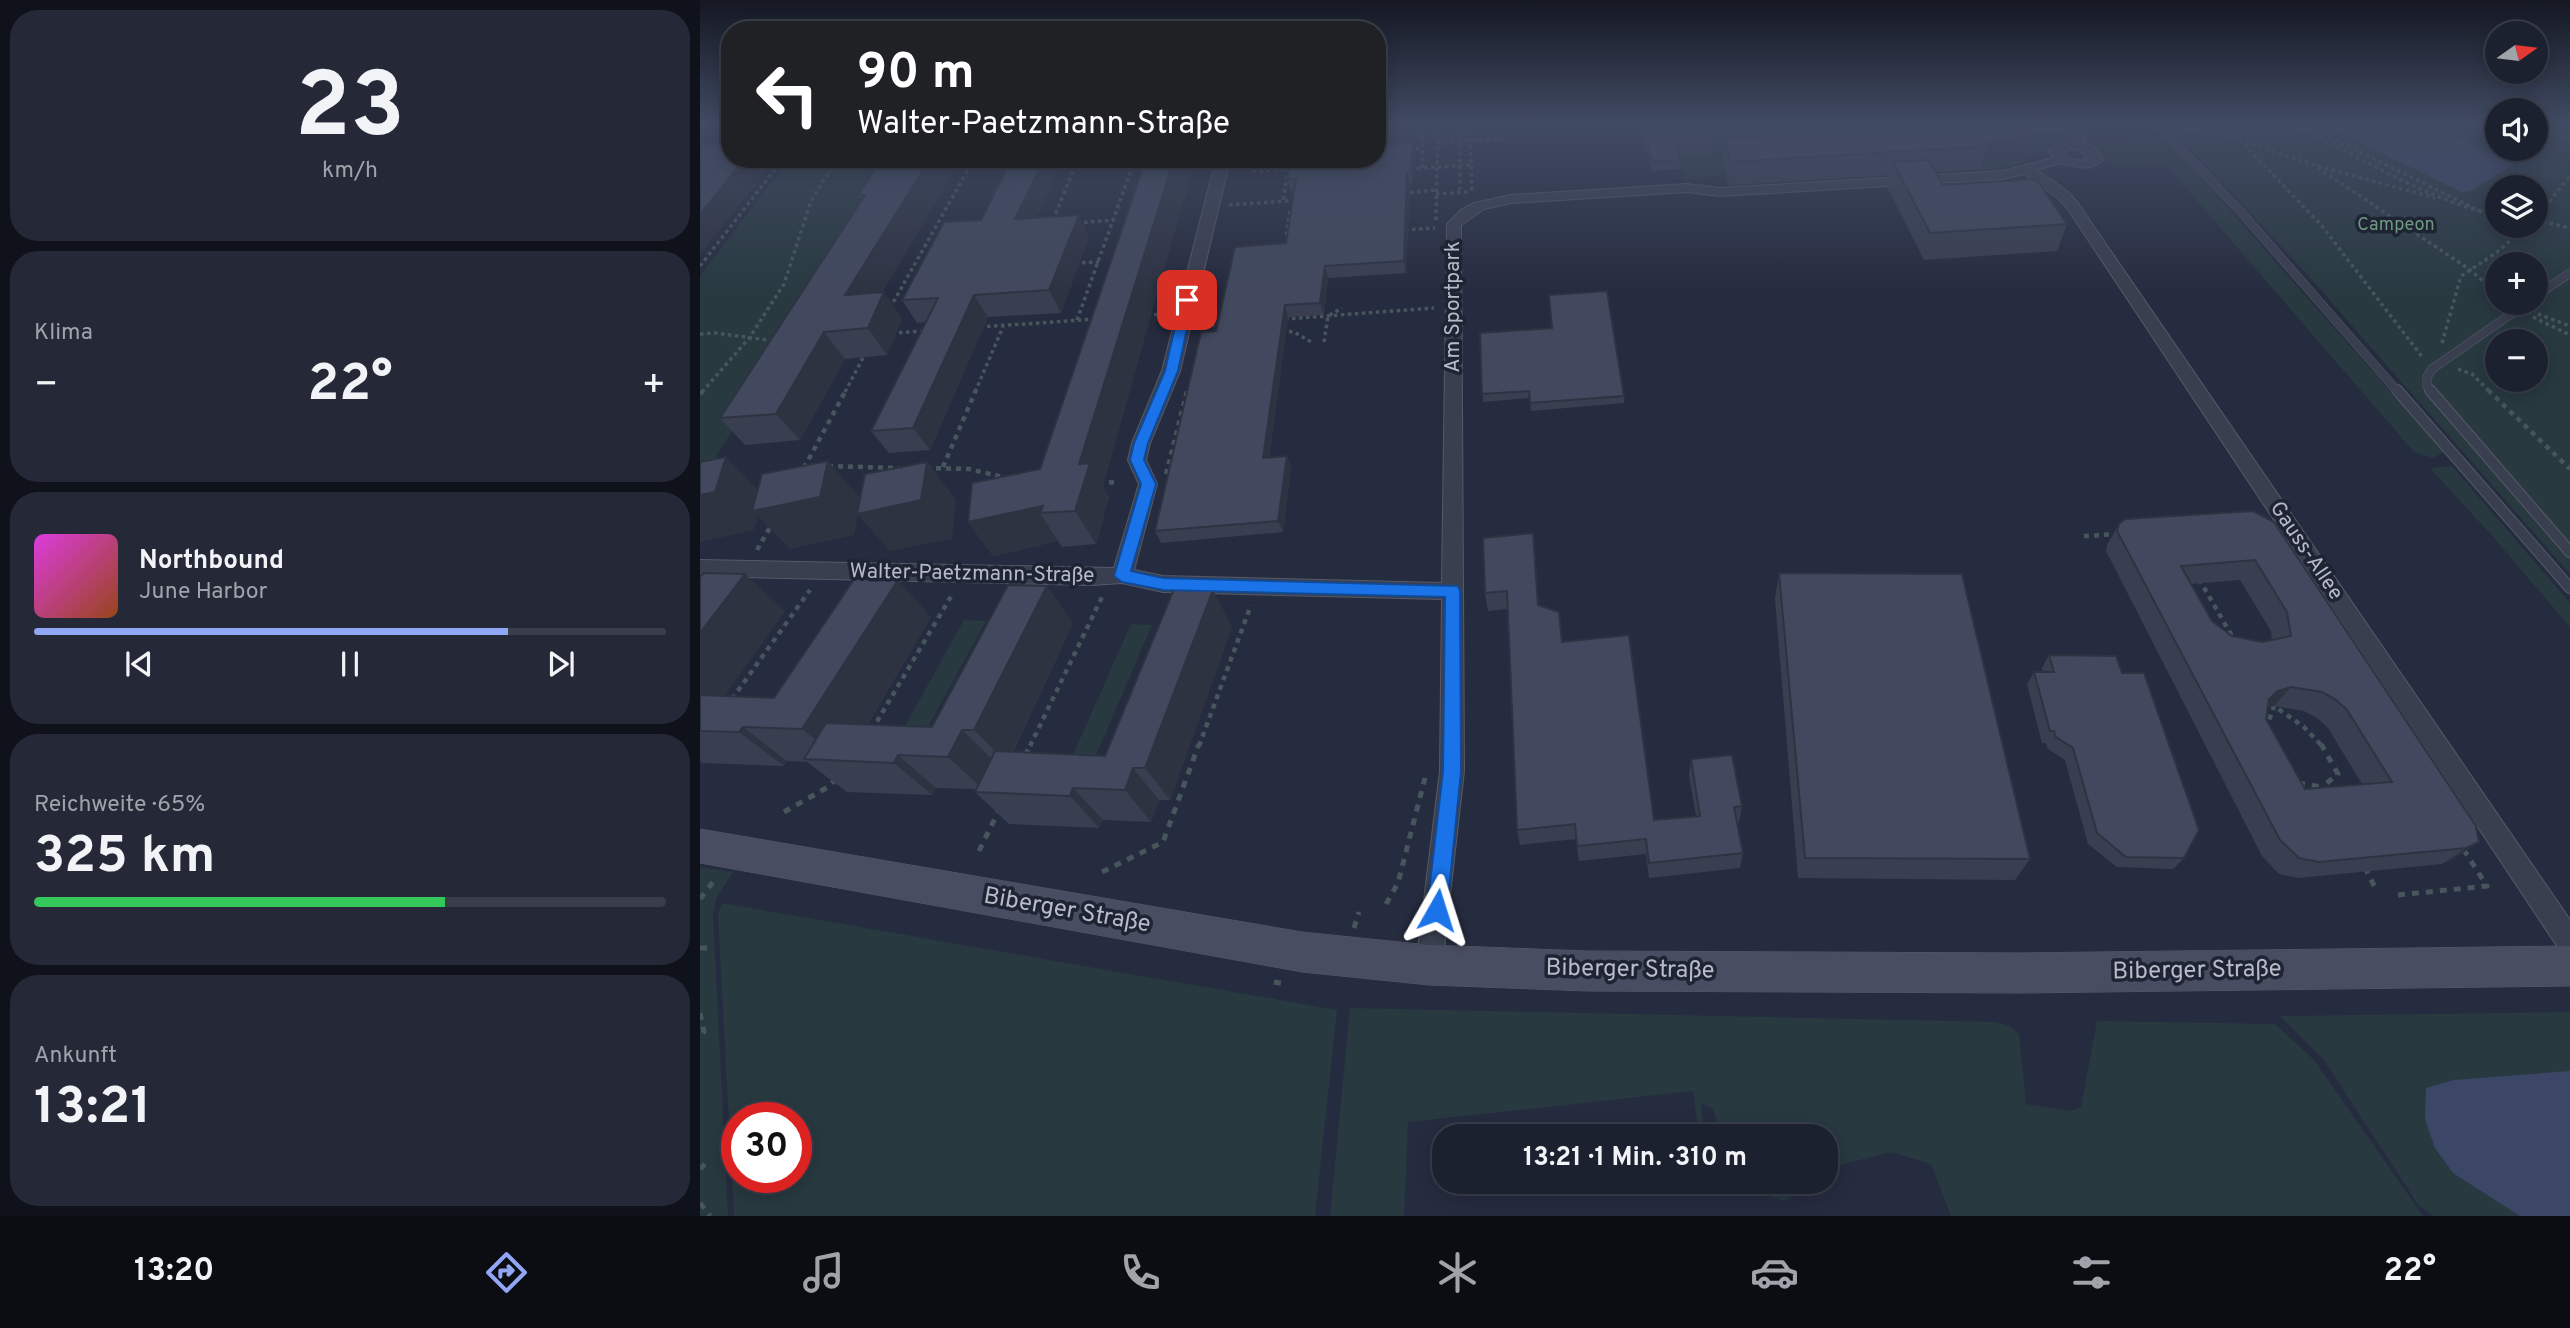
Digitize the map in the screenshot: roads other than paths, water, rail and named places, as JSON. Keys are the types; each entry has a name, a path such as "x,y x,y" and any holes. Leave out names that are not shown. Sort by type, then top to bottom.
{"main road":[{"name":"Biberger Straße","path":"700,846 1302,951 1429,965 1588,971 2021,974 2570,966"}],"street":[{"path":"1117,576 1148,484 1137,460 1141,443 1171,371 1217,181"},
{"name":"Am Sportpark","path":"1429,965 1452,771 1454,224 1465,212 1488,201 1686,188 1720,192 1897,181"},
{"name":"Gauss-Allee","path":"2044,181 2072,205 2570,943"},
{"name":"Walter-Paetzmann-Straße","path":"700,568 740,573 824,571 892,578 965,575 1030,581 1117,576 1163,584 1189,593 1257,587 1452,591"}],"lane":[{"path":"2209,181 2328,310 2570,588"},
{"path":"2548,288 2570,273"},
{"path":"2510,315 2436,366 2427,377 2427,386 2570,552"}],"water":[{"path":"2439,181 2485,181 2470,191 2462,192"},
{"path":"2570,1071 2570,1216 2520,1216 2453,1173 2435,1148 2425,1119 2426,1088 2454,1080"}],"park label":[{"name":"Campeon","path":"2396,225"}]}
